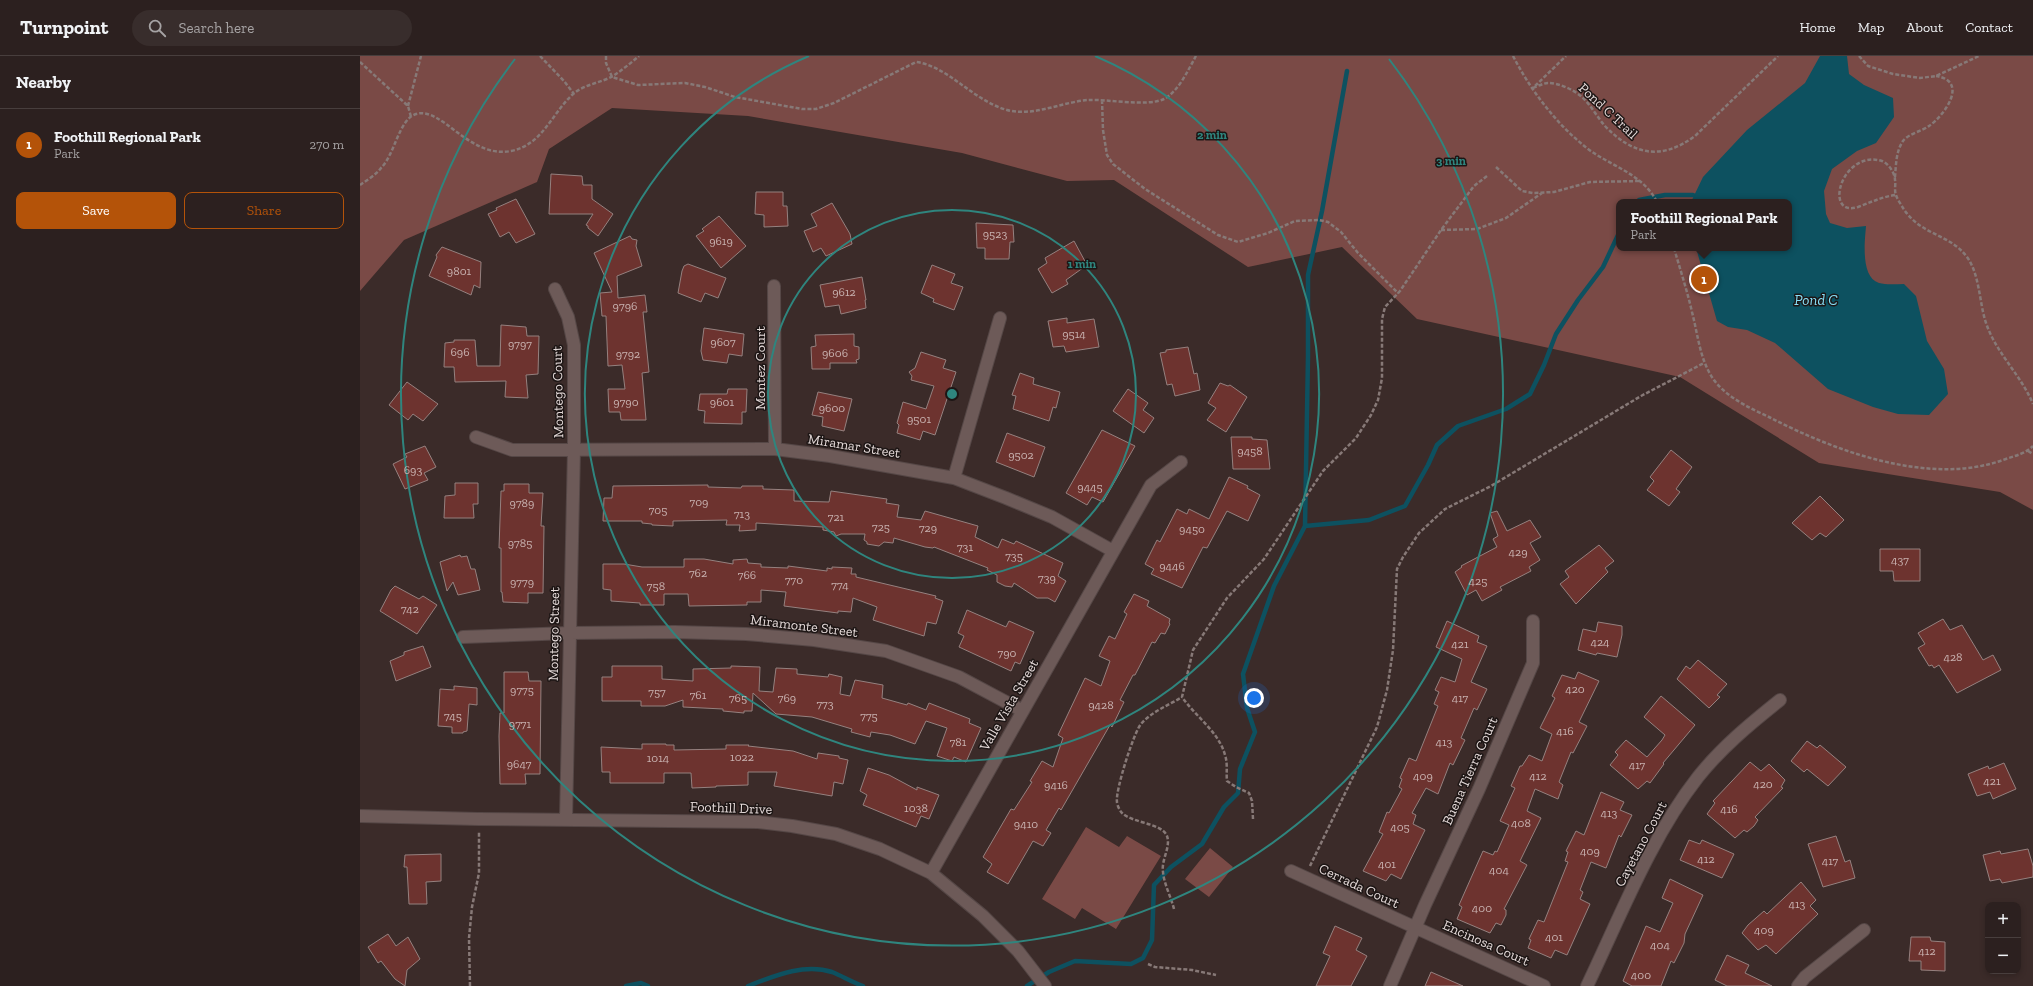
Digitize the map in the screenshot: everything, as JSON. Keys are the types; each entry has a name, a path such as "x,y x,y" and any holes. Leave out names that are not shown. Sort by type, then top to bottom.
{"street":[{"name":"Montez Court","path":"774,286 775,449"},
{"name":"Montego Court","path":"555,289 568,317 574,345 574,449"},
{"path":"954,478 1000,318"},
{"name":"Miramar Street","path":"476,437 512,450 775,449 830,456 954,478 1052,517 1113,551"},
{"name":"Montego Street","path":"566,820 568,633 574,449"},
{"name":"Valle Vista Street","path":"931,873 1113,551 1152,485 1181,462"},
{"name":"Buena Tierra Court","path":"1390,986 1415,928 1480,789 1533,663 1533,621"},
{"name":"Miramonte Street","path":"463,637 568,633 746,634 814,640 886,651 959,677 1023,711"},
{"name":"Cayetano Court","path":"1587,986 1665,826 1698,777 1738,734 1780,700"},
{"name":"Foothill Drive","path":"360,816 478,820 758,822 792,826 836,834 880,849 931,873 984,916 1018,951 1045,986"},
{"name":"Cerrada Court","path":"1291,871 1415,928"},
{"name":"Encinosa Court","path":"1415,928 1544,986"},
{"path":"1798,986 1805,977 1864,930"}],"path":[{"path":"411,117 408,106 421,56"},
{"path":"540,56 564,81 574,94"},
{"path":"606,56 606,62 612,77"},
{"path":"360,185 382,168 393,151 400,130 407,119 416,114 430,114 443,121 463,138 481,148 496,151 510,151 524,147 544,132 574,94 597,81 612,77 639,56"},
{"path":"612,77 638,85 685,83 705,87 735,97 802,109 816,109 834,103 916,62 930,64 980,99 1008,110 1029,110 1087,100 1148,102 1162,100 1172,94 1196,56"},
{"path":"1513,56 1521,72 1551,113 1582,145 1601,158 1627,171 1640,181 1655,199"},
{"path":"1534,88 1566,56"},
{"name":"Pond C Trail","path":"1534,88 1548,83 1572,89 1583,97 1605,126 1626,144 1638,150 1668,150 1687,142 1695,136 1778,56"},
{"path":"1859,56 1868,66 1893,74 1920,78 1936,76 1979,56"},
{"path":"360,62 408,106"},
{"path":"1936,76 1945,78 1950,82 1953,89 1952,97 1944,111 1930,125 1903,141 1896,159 1895,195 1908,216 1915,223 1924,230 1950,242 1967,258 1976,280 1982,309 1990,334 2025,386 2033,404"},
{"path":"1102,100 1103,130 1107,156 1113,164 1146,189 1218,235 1238,242 1268,233 1296,221 1319,220 1328,222 1341,232 1358,253 1398,293"},
{"path":"1895,177 1886,163 1875,159 1866,159 1850,169 1839,189 1838,197 1846,207 1852,208 1883,197 1895,195"},
{"path":"1496,167 1522,191 1542,193 1554,192 1590,182 1640,181"},
{"path":"1174,909 1163,872 1163,860 1168,839 1167,834 1161,829 1130,818 1122,813 1116,801 1133,738 1141,724 1150,716 1182,697 1194,650 1227,598 1264,559 1324,471 1356,438 1372,415 1378,400 1382,378 1382,319 1385,307 1398,293 1441,230 1474,186 1487,176"},
{"path":"1441,230 1477,229 1506,218 1542,193"},
{"path":"1675,251 1689,298 1704,363 1715,381 1723,389 1757,412 1827,444 1872,457 1933,469 1958,469 1997,462 2028,451 2033,446"},
{"path":"1305,878 1377,727 1387,690 1394,650 1398,569 1403,557 1419,533 1446,509 1491,486 1641,396 1704,363"},
{"path":"2028,451 2033,454"},
{"path":"1182,697 1218,740 1225,754 1227,764 1227,780 1236,787 1248,792 1252,801 1253,819"},
{"path":"470,986 469,938 472,907 479,873 478,820"},
{"path":"1148,964 1155,968 1192,970 1216,975"}],"shaded area":[{"path":"360,56 2033,56 2033,510 2000,492 1819,463 1680,377 1417,319 1342,247 1248,267 1114,180 1067,181 962,153 748,116 612,108 549,149 537,182 404,240 360,291"},
{"path":"1086,827 1119,847 1127,836 1161,856 1116,929 1082,908 1075,919 1042,899"},
{"path":"1210,848 1233,867 1209,897 1185,879"}],"water":[{"name":"Pond C","path":"1820,56 1847,56 1849,74 1864,85 1893,98 1894,117 1876,143 1857,151 1832,169 1824,191 1826,214 1830,223 1847,228 1866,226 1865,258 1869,274 1873,279 1882,284 1904,284 1916,296 1927,341 1944,369 1948,394 1929,415 1898,414 1873,407 1828,389 1775,343 1747,330 1728,327 1717,321 1697,251 1792,251 1792,199 1692,199 1703,177 1747,130 1805,83"}],"building":[{"path":"551,174 582,176 583,185 592,185 592,199 613,214 598,236 586,225 593,214 549,214"},
{"path":"756,192 783,192 783,206 787,206 788,226 764,227 764,215 755,214"},
{"path":"516,199 535,234 516,243 509,232 500,237 488,214 497,210 496,208"},
{"path":"832,203 850,234 852,244 826,256 821,248 813,252 804,231 817,226 811,214"},
{"path":"719,216 746,246 721,268 696,236 704,231 702,229"},
{"path":"976,223 1013,225 1014,242 1010,242 1009,259 985,259 985,248 977,248"},
{"path":"630,236 632,239 637,240 636,246 642,266 617,276 618,298 645,295 647,312 643,312 649,372 642,373 646,420 621,420 620,412 609,412 608,389 625,389 622,365 608,366 606,316 602,316 600,293 612,292 594,253"},
{"path":"1074,241 1087,265 1066,280 1068,284 1052,293 1038,269 1047,263 1045,258"},
{"path":"442,247 481,262 480,288 474,285 471,295 429,276 437,257 436,255"},
{"path":"688,264 726,278 718,298 705,293 701,302 678,293 682,271 684,266"},
{"path":"932,265 955,274 951,283 963,287 954,310 933,302 934,299 921,293"},
{"path":"862,277 866,308 841,314 839,305 825,307 820,285"},
{"path":"1067,318 1067,323 1094,319 1099,347 1066,352 1064,346 1053,347 1048,321"},
{"path":"501,325 526,327 527,336 539,336 538,374 526,375 528,398 505,397 506,381 455,382 454,367 444,367 445,343 454,342 454,340 475,340 477,366 500,366"},
{"path":"704,328 744,334 742,356 729,354 727,363 703,360 701,351"},
{"path":"854,334 854,346 859,347 859,359 856,360 857,363 830,363 830,369 812,369 811,347 816,346 815,335"},
{"path":"1188,347 1194,374 1197,373 1200,390 1175,396 1172,384 1167,385 1160,353 1166,352 1166,350"},
{"path":"921,352 946,360 943,368 956,372 935,435 923,431 920,440 897,433 899,425 897,423 903,402 926,409 934,386 911,380 912,376 909,372 915,368"},
{"path":"1020,373 1034,378 1033,384 1060,392 1056,408 1053,407 1049,421 1013,409 1016,396 1012,395"},
{"path":"407,382 438,404 423,421 413,414 408,420 389,405"},
{"path":"1220,383 1228,386 1230,385 1247,397 1226,432 1207,420 1216,408 1208,403"},
{"path":"728,389 747,389 746,412 742,412 742,424 704,423 705,411 698,410 700,394 727,394"},
{"path":"1128,389 1148,403 1143,410 1154,418 1144,433 1113,411"},
{"path":"818,392 852,399 844,431 822,426 823,417 812,415"},
{"path":"1102,430 1135,446 1103,502 1092,497 1087,505 1066,493"},
{"path":"1007,433 1045,447 1034,477 996,462"},
{"path":"1231,437 1252,437 1252,439 1267,440 1270,469 1233,469"},
{"path":"425,446 436,467 424,473 428,480 405,489 393,464 407,457 405,454"},
{"path":"1671,450 1692,467 1676,489 1680,492 1669,506 1647,490 1654,481 1650,477"},
{"path":"1229,477 1248,486 1247,488 1260,495 1248,521 1227,511 1207,548 1203,547 1182,588 1151,574 1154,569 1145,564 1157,540 1160,542 1177,509 1187,514 1189,509 1209,519"},
{"path":"455,483 478,483 478,504 473,504 474,518 444,518 445,496 455,495"},
{"path":"504,484 529,484 529,493 543,493 541,526 544,526 543,593 528,593 528,603 503,602 501,592 501,548 499,548 501,491 504,491"},
{"path":"708,485 708,487 741,488 742,486 763,486 763,489 794,490 794,501 829,502 831,491 887,499 886,503 899,505 897,517 921,520 925,511 978,526 975,537 998,548 1002,539 1014,544 1016,541 1063,563 1058,576 1066,581 1055,602 1048,598 1037,598 1014,583 1012,587 1005,586 997,582 997,575 987,570 988,568 934,547 925,547 894,538 893,543 884,542 879,546 867,544 864,540 865,534 841,534 836,536 834,532 823,530 823,527 756,523 756,530 739,531 740,525 726,525 727,520 673,521 673,526 652,525 642,523 642,521 603,521 604,498 612,498 613,486"},
{"path":"1820,496 1844,520 1826,537 1820,533 1812,540 1792,523"},
{"path":"1497,511 1507,531 1530,520 1541,537 1530,543 1540,560 1529,567 1531,571 1500,587 1502,590 1482,601 1476,590 1467,595 1455,572 1462,567 1461,566 1497,547 1493,539 1498,536 1490,513"},
{"path":"1599,545 1614,561 1605,568 1608,572 1576,604 1560,584 1569,577 1565,571"},
{"path":"1880,549 1920,549 1920,581 1894,581 1893,571 1880,571"},
{"path":"460,555 461,557 467,556 471,569 475,569 480,590 458,595 453,582 447,591 440,562"},
{"path":"684,559 704,559 733,564 733,560 747,559 748,563 761,564 761,567 788,568 788,566 827,571 827,568 832,569 832,567 852,568 851,574 856,574 856,577 936,596 935,598 943,601 936,624 927,622 924,636 873,620 877,607 853,598 851,612 838,611 838,613 784,606 786,592 761,590 761,602 747,602 747,605 689,606 688,594 664,594 664,605 640,605 640,603 611,601 611,590 603,589 603,564 624,564 642,567 684,567"},
{"path":"395,586 419,599 423,596 437,605 417,634 380,611 391,590"},
{"path":"1134,594 1149,601 1147,606 1170,619 1170,624 1165,634 1161,633 1155,643 1152,642 1135,675 1133,675 1120,700 1124,702 1112,727 1110,725 1061,810 1059,808 1046,830 1051,833 1043,846 1033,841 1008,884 987,872 992,864 983,857 1011,809 1014,810 1032,782 1030,781 1042,761 1053,767 1063,738 1058,735 1085,678 1101,686 1110,661 1099,656 1109,636 1115,639 1127,614 1124,612"},
{"path":"967,610 1006,627 1009,621 1034,632 1020,664 1015,662 1011,671 959,647 964,636 958,633"},
{"path":"1943,619 1950,630 1962,625 1983,660 1993,655 2001,670 1957,693 1939,665 1934,668 1932,665 1929,666 1918,648 1925,644 1918,633"},
{"path":"1447,621 1479,636 1477,642 1487,646 1471,682 1487,689 1477,710 1474,708 1461,738 1465,740 1453,765 1450,763 1438,794 1426,788 1412,813 1416,815 1413,824 1425,830 1401,879 1391,874 1386,881 1363,871 1383,834 1379,832 1387,812 1389,813 1402,789 1399,787 1402,779 1400,778 1409,758 1416,761 1438,706 1434,704 1439,692 1435,690 1441,677 1455,682 1462,659 1436,647"},
{"path":"1598,622 1622,626 1622,635 1617,657 1597,653 1596,655 1578,650 1583,629 1596,632"},
{"path":"423,646 431,667 396,681 390,661 404,655 404,652"},
{"path":"1698,660 1727,684 1717,695 1720,697 1709,708 1677,679 1686,666 1690,669"},
{"path":"612,666 662,666 662,679 693,681 693,669 731,668 731,666 760,667 759,691 773,692 776,668 797,669 797,674 828,677 829,674 842,677 840,694 850,696 855,680 883,685 882,698 907,705 908,703 926,710 929,703 970,719 969,723 981,728 966,762 954,757 952,761 937,756 947,728 926,721 915,744 890,735 871,732 870,737 851,732 852,729 812,717 776,714 753,693 752,711 744,711 744,713 723,711 723,709 683,707 683,700 665,706 641,706 641,701 602,701 602,677 612,677"},
{"path":"504,672 528,672 529,681 541,681 540,774 525,774 526,784 500,784 499,736 500,713 504,713"},
{"path":"1578,672 1599,681 1579,722 1587,726 1573,753 1571,752 1559,782 1563,785 1558,799 1535,789 1527,811 1541,818 1520,861 1527,865 1504,909 1506,910 1506,915 1501,925 1496,923 1490,933 1457,919 1462,907 1459,905 1483,851 1493,855 1495,851 1497,852 1509,825 1500,821 1515,788 1511,786 1520,766 1522,766 1529,755 1542,761 1552,734 1540,728 1555,698 1552,696 1562,675 1575,679"},
{"path":"454,686 477,688 477,705 469,704 467,731 463,733 452,733 452,727 438,726 440,689 454,690"},
{"path":"1661,696 1695,725 1663,763 1664,764 1650,783 1647,781 1638,789 1610,765 1618,755 1615,752 1626,740 1647,757 1662,740 1665,735 1644,717"},
{"path":"1807,741 1817,748 1820,745 1846,767 1828,786 1807,769 1804,772 1791,761"},
{"path":"642,744 674,745 674,750 726,749 726,745 749,745 748,746 793,751 817,759 818,753 839,756 839,758 848,760 843,784 834,782 832,796 774,786 777,772 748,772 748,785 692,788 691,773 664,773 664,783 610,783 610,772 602,772 601,747 642,749"},
{"path":"1750,762 1761,771 1769,764 1785,780 1781,787 1783,788 1755,817 1758,820 1754,826 1747,832 1744,830 1735,838 1707,814 1715,803 1713,801"},
{"path":"2004,763 2016,789 1993,799 1990,792 1977,796 1968,774 1988,766 1989,769"},
{"path":"868,768 889,775 917,790 917,787 939,795 929,819 921,816 916,827 863,805 867,795 860,791"},
{"path":"1601,792 1624,802 1620,810 1632,815 1621,837 1619,835 1606,868 1591,862 1580,890 1583,892 1580,899 1590,904 1567,955 1555,950 1551,958 1528,948 1531,940 1529,939 1538,920 1544,922 1568,862 1565,861 1568,852 1566,851 1576,831 1584,835"},
{"path":"1836,836 1845,862 1850,860 1855,878 1823,887 1808,844"},
{"path":"1689,840 1700,844 1702,840 1734,854 1722,878 1680,860"},
{"path":"2028,849 2033,866 2033,877 2002,883 2000,879 1990,881 1983,855 2000,851 2001,854"},
{"path":"441,854 441,881 426,882 427,904 409,904 407,867 404,867 405,855"},
{"path":"1670,879 1703,895 1685,934 1684,943 1674,963 1671,961 1661,986 1632,986 1623,981 1646,926 1660,932 1673,903 1662,898"},
{"path":"1801,882 1816,900 1810,906 1818,914 1776,954 1766,945 1758,950 1742,933 1748,925 1764,911 1767,914"},
{"path":"1335,926 1362,938 1356,950 1367,956 1351,986 1316,986 1330,956 1323,953"},
{"path":"388,934 396,946 408,937 420,959 407,970 405,986 395,979 381,961 378,963 368,947"},
{"path":"1911,937 1930,937 1931,941 1945,942 1945,971 1921,970 1921,961 1909,961"},
{"path":"1727,955 1749,965 1745,973 1772,986 1727,986 1715,980"},
{"path":"1431,972 1463,986 1425,986"}],"waterway":[{"path":"1027,986 1049,972 1075,961 1131,964 1143,958 1152,940 1154,885 1171,867 1202,844 1224,807 1238,793 1240,769 1255,732 1247,708 1243,674 1274,586 1305,526 1308,275 1322,211 1347,71"},
{"path":"1644,199 1665,195 1693,195"},
{"path":"1305,526 1369,520 1405,506 1428,465 1437,445 1458,426 1506,409 1530,394 1544,365 1556,334 1578,300 1603,267 1616,239"},
{"path":"748,986 789,972 811,969 832,972 863,986"},
{"path":"626,986 641,983 648,986"}],"place":[{"name":"Foothill Regional Park","path":"1704,279"}]}
